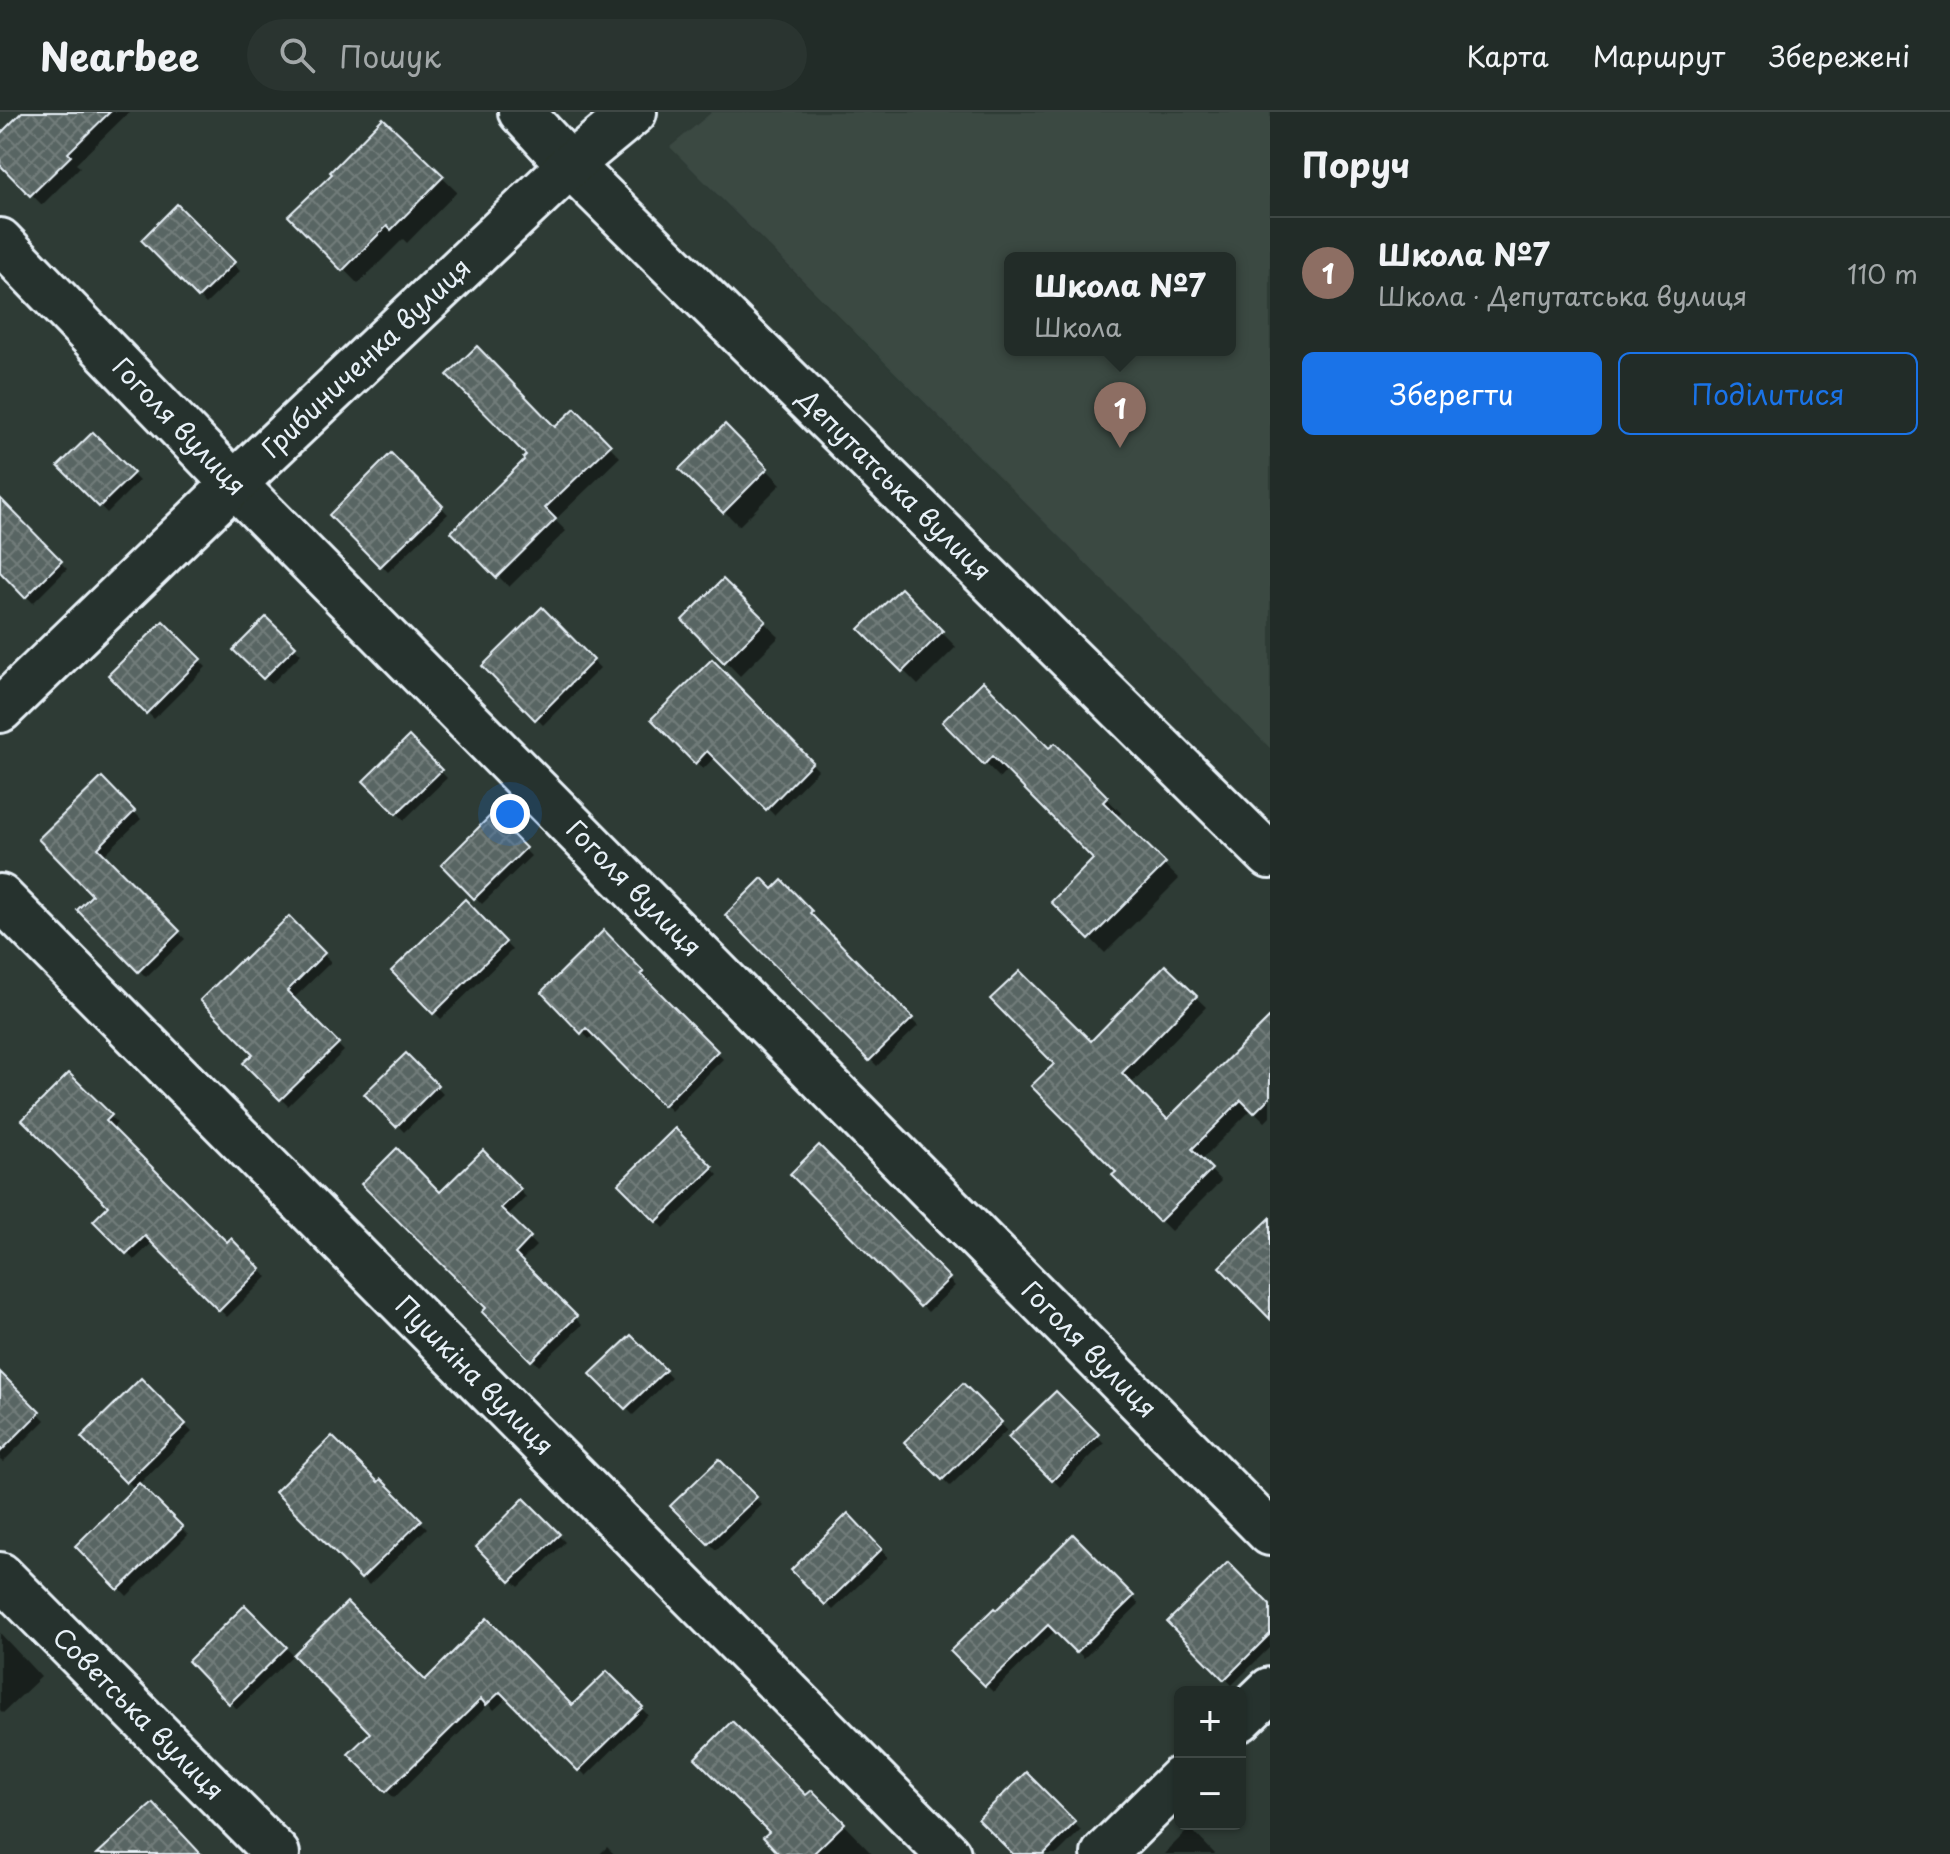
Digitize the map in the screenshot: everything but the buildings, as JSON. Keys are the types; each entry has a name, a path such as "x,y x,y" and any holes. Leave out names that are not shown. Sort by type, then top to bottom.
{"street":[{"name":"Депутатська вулиця","path":"521,112 570,165 1270,856"},
{"name":"Грибиниченка вулиця","path":"0,710 570,165 634,112"},
{"name":"Гоголя вулиця","path":"0,241 234,484 1270,1533"},
{"name":"Пушкіна вулиця","path":"0,897 948,1854"},
{"name":"Советська вулиця","path":"0,1575 277,1854"},
{"path":"1246,1713 1270,1690"},
{"path":"1104,1854 1174,1785"}],"shaded area":[{"path":"712,112 1270,112 1270,748 670,147"}],"place":[{"name":"Школа №7","path":"1120,448"}]}
